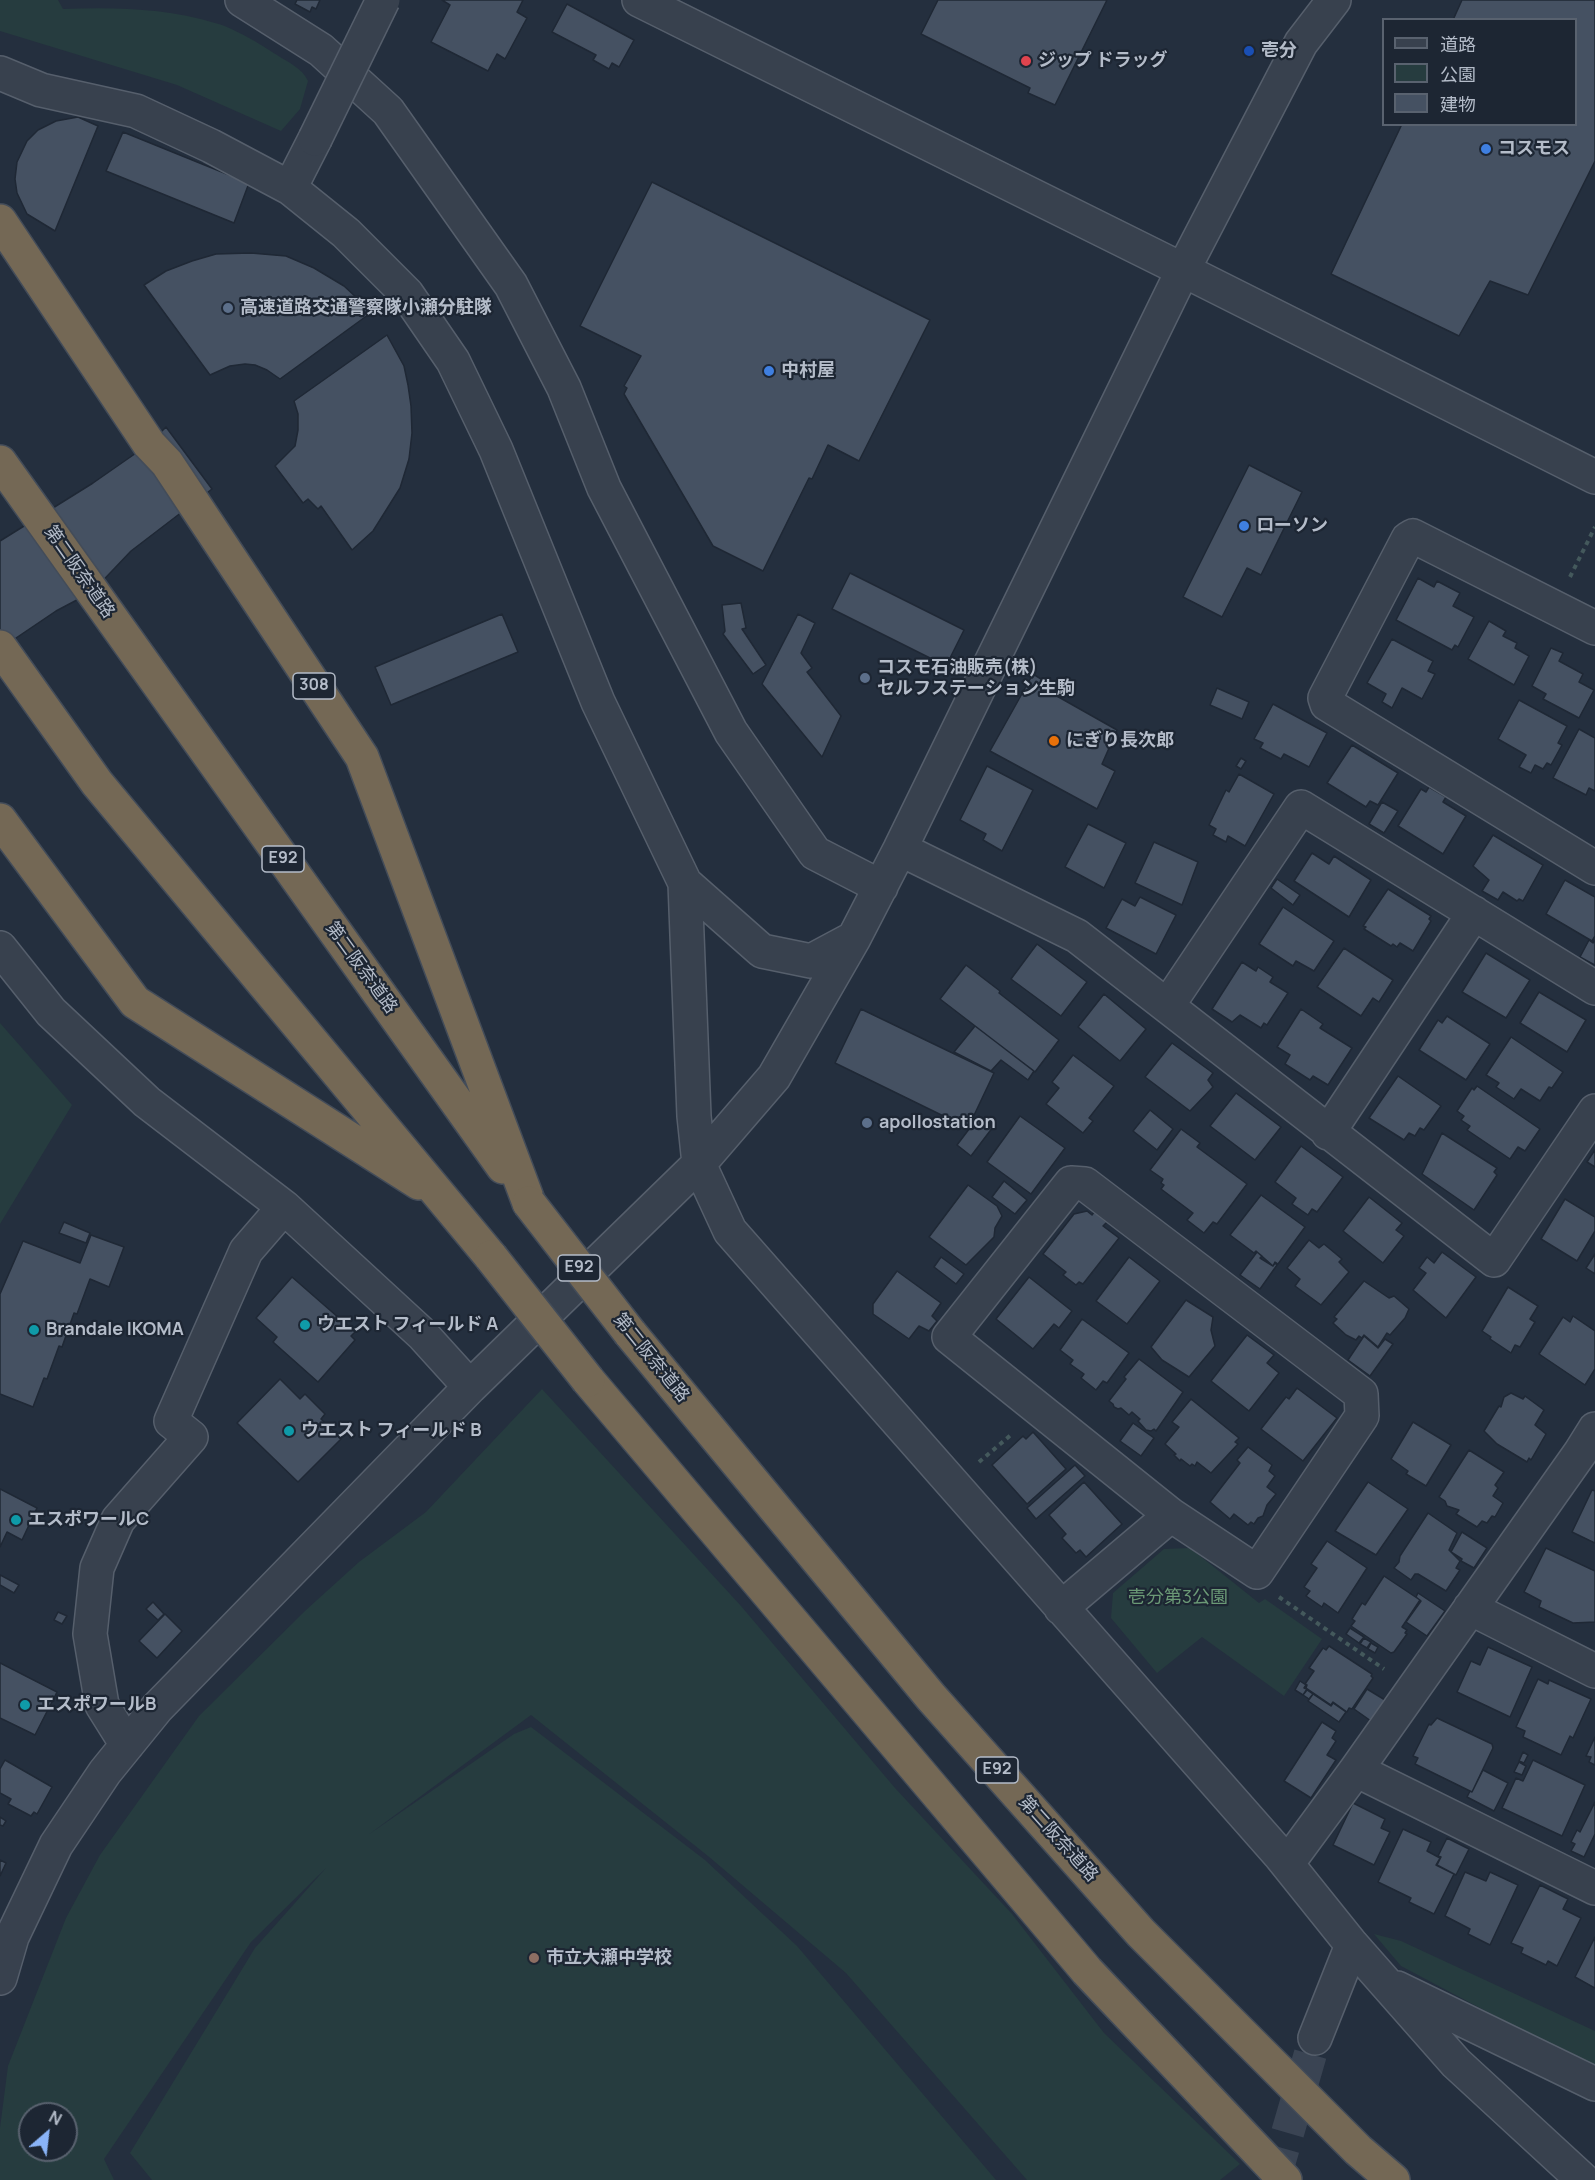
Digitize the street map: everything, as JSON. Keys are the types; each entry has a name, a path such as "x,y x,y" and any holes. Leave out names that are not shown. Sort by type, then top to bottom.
{"highway":[{"name":"308","path":"0,221 149,444 166,463 362,757 529,1203"},
{"name":"第二阪奈道路","path":"0,462 529,1203 630,1333 932,1697 1142,1933 1350,2142 1393,2180"},
{"path":"0,647 97,783 445,1201 588,1380 1087,1971 1286,2180"},
{"path":"0,820 135,1002 445,1201"}],"street":[{"path":"242,0 321,50 388,111 511,285 564,388 604,488 731,732 815,853 880,887"},
{"path":"290,188 383,0"},
{"path":"639,0 1595,477"},
{"path":"0,1978 12,1937 56,1845 105,1772 157,1708 470,1387 699,1164 774,1077 854,938 900,849 1183,270 1301,43 1334,0"},
{"path":"0,73 41,90 136,111 211,146 290,188 346,233 407,294 453,361 496,450 598,702 685,884 694,1116 699,1164 730,1231 1287,1864 1352,1945 1456,2063 1583,2180"},
{"path":"1595,628 1413,536 1408,539 1326,698 1327,704 1595,868"},
{"path":"1168,1005 1301,807 1595,988"},
{"path":"900,849 1077,936 1494,1260 1595,1111"},
{"path":"685,884 762,951 811,961 854,938"},
{"path":"1328,1132 1474,913"},
{"path":"0,948 51,1012 147,1102 284,1207 422,1334 470,1387"},
{"path":"1071,1183 1085,1184 1361,1394 1362,1416 1257,1572 1171,1515 949,1337 1071,1183"},
{"path":"127,1745 102,1705 90,1634 97,1568 118,1520 191,1437 171,1421 246,1251 284,1207"},
{"path":"1287,1864 1470,1608 1590,1447"},
{"path":"1061,1608 1171,1515"},
{"path":"1470,1608 1595,1671"},
{"path":"1356,1770 1595,1888"},
{"path":"1315,2038 1352,1945"},
{"path":"1382,1980 1595,2084"}],"path":[{"path":"1555,608 1595,527"},
{"path":"979,1462 1040,1410"},
{"path":"1257,1572 1271,1592 1414,1689"}],"green space":[{"path":"0,0 58,0 63,9 102,8 159,11 222,25 255,41 299,69 308,81 300,109 281,131 177,85 0,31"},
{"path":"0,1023 72,1105 0,1224"},
{"path":"542,1389 741,1606 895,1788 1012,1914 1104,2033 1240,2164 1220,2180 1027,2180 846,1973 708,1856 531,1715 368,1835 514,1734 531,1727 705,1860 797,1946 996,2180 152,2180 130,2153 255,1948 326,1868 251,1942 104,2159 114,2180 0,2180 0,2128 8,2066 66,1918 100,1855 199,1716 306,1610 359,1562 426,1512"},
{"name":"壱分第3公園","path":"1190,1548 1259,1603 1265,1599 1322,1639 1284,1696 1202,1637 1157,1673 1111,1618 1113,1593 1164,1549"},
{"path":"1374,1934 1401,1941 1595,2031 1595,2069 1401,1966"}],"building":[{"path":"297,0 320,0 316,9 312,7 310,12 295,4"},
{"path":"442,0 523,0 517,12 527,18 505,59 497,54 488,71 431,42 450,5"},
{"name":"ジップ ドラッグ","path":"938,0 1107,0 1055,105 1028,93 1030,88 921,34"},
{"path":"1462,0 1595,0 1595,161 1528,295 1490,281 1459,336 1331,274 1401,126 1577,126 1577,18 1454,18"},
{"path":"567,4 634,40 619,67 612,63 609,69 593,60 596,55 552,32"},
{"path":"78,117 98,126 55,231 27,214 17,193 15,179 17,162 27,141 38,130 56,121"},
{"path":"123,132 249,183 234,223 106,171"},
{"name":"中村屋","path":"652,182 930,320 859,461 828,445 763,571 713,546 624,394 627,388 624,386 641,356 580,326"},
{"path":"251,253 286,256 314,268 344,286 372,312 280,379 267,370 245,364 230,366 210,375 144,285 166,271 192,261 216,254"},
{"path":"387,335 404,366 408,385 412,433 409,459 400,488 373,531 352,550 321,506 318,509 308,499 303,503 275,466 295,446 298,414 294,401"},
{"path":"166,427 212,489 131,551 92,592 56,611 0,649 0,541 93,483 149,444"},
{"path":"1249,465 1302,492 1261,575 1247,568 1222,617 1183,597"},
{"path":"850,573 964,630 946,666 832,609"},
{"path":"1418,578 1434,587 1437,581 1460,593 1453,606 1474,617 1458,647 1455,645 1452,650 1396,620"},
{"path":"741,603 746,628 742,629 766,665 753,674 723,634 725,631 722,605"},
{"path":"502,614 518,652 391,705 375,667"},
{"path":"798,614 815,623 801,653 812,668 807,672 841,716 822,757 762,684"},
{"path":"1489,621 1506,631 1503,636 1517,643 1515,648 1529,656 1514,685 1468,659"},
{"path":"1392,639 1433,661 1428,671 1435,674 1422,699 1402,688 1392,708 1382,702 1386,694 1367,683"},
{"path":"1551,648 1563,653 1559,661 1583,674 1579,682 1594,690 1579,718 1543,699 1546,694 1532,686"},
{"name":"にぎり長次郎","path":"1033,674 1057,689 1055,695 1117,730 1102,764 1115,771 1097,809 990,751"},
{"path":"1217,688 1249,702 1242,719 1210,705"},
{"path":"1519,700 1567,726 1558,743 1562,745 1551,765 1547,763 1543,769 1535,765 1531,773 1519,767 1526,755 1498,739"},
{"path":"1273,704 1327,733 1309,767 1284,754 1281,759 1260,748 1263,743 1254,739"},
{"path":"1579,729 1595,738 1595,791 1589,788 1586,795 1553,778"},
{"path":"1352,745 1398,773 1378,805 1370,801 1366,807 1327,783"},
{"path":"1241,758 1246,761 1241,769 1236,766"},
{"path":"987,766 1033,790 1002,851 983,840 986,834 960,820"},
{"path":"1239,774 1274,794 1245,846 1228,836 1226,842 1213,835 1216,829 1209,825 1226,790 1229,792"},
{"path":"1429,787 1446,797 1443,802 1466,816 1443,854 1398,826 1421,789 1426,792"},
{"path":"1382,802 1398,811 1384,833 1369,824"},
{"path":"1088,824 1126,843 1104,888 1065,867"},
{"path":"1493,835 1543,865 1523,901 1519,899 1517,901 1503,892 1498,900 1482,891 1489,880 1473,866"},
{"path":"1154,842 1198,862 1182,905 1135,883"},
{"path":"1312,853 1329,864 1334,856 1371,880 1349,917 1294,881"},
{"path":"1277,879 1300,895 1293,905 1271,888"},
{"path":"1565,880 1595,897 1595,936 1592,941 1546,914"},
{"path":"1388,889 1431,916 1429,919 1431,921 1413,951 1400,943 1397,947 1393,944 1391,946 1364,929 1366,927 1363,926"},
{"path":"1140,897 1176,915 1156,954 1106,928 1122,899 1135,906"},
{"path":"1283,907 1334,941 1314,971 1296,961 1293,966 1259,944"},
{"path":"1589,940 1593,943 1595,940 1595,965 1580,957"},
{"path":"1037,944 1087,982 1061,1016 1011,979"},
{"path":"1344,948 1393,980 1379,1002 1373,998 1361,1016 1317,987"},
{"path":"1486,953 1530,980 1506,1018 1462,992"},
{"path":"1242,962 1256,971 1258,967 1273,977 1270,982 1288,993 1267,1025 1264,1023 1261,1028 1240,1015 1232,1022 1212,1009"},
{"path":"966,965 1059,1040 1035,1072 940,999"},
{"path":"1539,992 1586,1020 1567,1052 1520,1023"},
{"path":"1104,994 1146,1029 1120,1061 1078,1027"},
{"path":"861,1009 994,1073 968,1128 835,1063"},
{"path":"1301,1009 1323,1024 1320,1028 1352,1048 1328,1085 1313,1076 1310,1080 1285,1064 1290,1055 1277,1047"},
{"path":"1447,1016 1490,1044 1466,1080 1419,1050 1438,1020 1442,1023"},
{"path":"975,1026 1034,1071 1028,1080 1001,1060 991,1071 954,1052"},
{"path":"1511,1037 1563,1072 1540,1101 1521,1089 1514,1099 1496,1087 1499,1083 1486,1075"},
{"path":"1172,1043 1213,1073 1208,1080 1213,1087 1190,1111 1145,1077"},
{"path":"1073,1055 1114,1086 1089,1118 1093,1121 1083,1133 1046,1104 1059,1088 1052,1082"},
{"path":"1398,1076 1441,1106 1424,1130 1420,1128 1415,1136 1409,1133 1404,1140 1369,1118"},
{"path":"1477,1086 1540,1129 1525,1151 1518,1147 1510,1159 1467,1130 1470,1126 1461,1120 1464,1116 1457,1111 1472,1088 1474,1090"},
{"path":"1236,1093 1281,1127 1255,1160 1210,1126"},
{"path":"1150,1110 1173,1129 1157,1150 1133,1131"},
{"path":"979,1116 993,1127 971,1156 957,1145"},
{"path":"1020,1116 1065,1148 1031,1194 987,1162"},
{"path":"1181,1129 1200,1143 1197,1147 1247,1184 1217,1224 1213,1222 1204,1233 1187,1220 1193,1213 1161,1189 1164,1185 1161,1183 1163,1179 1150,1170"},
{"path":"1442,1133 1497,1168 1494,1172 1497,1175 1474,1210 1422,1174"},
{"path":"1301,1146 1343,1177 1317,1212 1312,1209 1308,1215 1292,1204 1296,1198 1275,1182"},
{"path":"1595,1150 1595,1167 1587,1162"},
{"path":"1004,1181 1027,1200 1015,1214 992,1197"},
{"path":"968,1185 997,1206 1002,1216 995,1228 994,1237 966,1265 929,1237"},
{"path":"1261,1195 1305,1227 1278,1264 1275,1262 1273,1266 1256,1251 1254,1253 1230,1235"},
{"path":"1369,1197 1402,1223 1396,1230 1404,1236 1383,1263 1343,1231"},
{"path":"1565,1199 1595,1217 1595,1231 1577,1261 1541,1239"},
{"path":"1087,1211 1092,1215 1094,1212 1107,1222 1103,1226 1119,1238 1083,1284 1079,1282 1076,1285 1063,1275 1066,1272 1043,1254 1074,1214"},
{"path":"64,1222 90,1233 86,1243 59,1233"},
{"name":"Brandale IKOMA","path":"91,1235 124,1247 109,1287 90,1279 77,1314 74,1313 62,1347 59,1346 47,1379 44,1378 33,1407 0,1394 0,1294 23,1241 80,1263"},
{"path":"1309,1240 1319,1248 1324,1244 1342,1259 1339,1262 1349,1272 1321,1305 1295,1286 1300,1279 1287,1268"},
{"path":"1257,1252 1262,1256 1260,1258 1273,1266 1275,1263 1277,1265 1260,1289 1240,1275"},
{"path":"1442,1252 1476,1277 1446,1318 1413,1290 1426,1273 1419,1268 1427,1257 1434,1263"},
{"path":"1595,1254 1595,1274 1586,1268"},
{"path":"941,1257 964,1274 956,1284 934,1267"},
{"path":"1129,1257 1160,1281 1127,1324 1096,1301"},
{"path":"897,1271 941,1303 932,1316 937,1321 929,1331 919,1326 909,1339 873,1314 873,1304"},
{"name":"ウエスト フィールド A","path":"292,1277 355,1332 351,1336 355,1340 318,1382 273,1342 277,1337 256,1318"},
{"path":"1029,1277 1072,1311 1059,1328 1054,1324 1033,1349 996,1319"},
{"path":"1364,1281 1389,1298 1394,1296 1409,1309 1405,1318 1390,1335 1387,1333 1378,1347 1364,1335 1362,1338 1359,1336 1356,1340 1346,1335 1333,1323 1337,1319 1334,1317"},
{"path":"1508,1287 1538,1306 1530,1319 1535,1322 1520,1347 1515,1345 1511,1353 1482,1331"},
{"path":"1186,1300 1213,1317 1211,1330 1215,1346 1189,1377 1162,1360 1151,1347"},
{"path":"1573,1316 1595,1331 1595,1369 1585,1385 1539,1354 1563,1317 1570,1322"},
{"path":"1082,1319 1129,1353 1107,1383 1103,1381 1096,1390 1081,1378 1084,1374 1070,1364 1073,1360 1060,1350"},
{"path":"1247,1335 1274,1355 1267,1363 1279,1373 1249,1411 1211,1381"},
{"path":"1364,1336 1378,1348 1385,1339 1393,1344 1370,1376 1348,1360"},
{"path":"1139,1359 1183,1392 1156,1431 1146,1430 1138,1421 1140,1419 1132,1412 1129,1415 1121,1408 1114,1407 1109,1401"},
{"name":"ウエスト フィールド B","path":"280,1379 300,1399 305,1394 325,1414 321,1419 341,1439 298,1482 237,1423"},
{"path":"1297,1388 1337,1418 1303,1461 1261,1429 1286,1397 1289,1399"},
{"path":"1511,1393 1523,1399 1525,1396 1544,1410 1535,1425 1546,1434 1531,1460 1529,1458 1527,1462 1497,1444 1484,1431 1499,1406 1501,1407 1504,1397"},
{"path":"1191,1399 1239,1438 1235,1442 1238,1444 1211,1473 1197,1462 1195,1466 1192,1464 1190,1466 1181,1459 1180,1461 1165,1444 1179,1427 1172,1422"},
{"path":"1413,1422 1451,1445 1426,1486 1406,1474 1408,1471 1391,1459"},
{"path":"1133,1423 1154,1438 1141,1456 1120,1441"},
{"path":"1033,1432 1066,1469 1027,1504 992,1465 1023,1436 1026,1439"},
{"path":"1248,1447 1272,1465 1269,1471 1275,1476 1267,1487 1276,1494 1267,1505 1263,1516 1258,1518 1254,1524 1251,1522 1248,1525 1234,1514 1230,1519 1210,1502 1240,1463 1237,1460"},
{"path":"1469,1450 1504,1472 1495,1485 1498,1488 1493,1496 1503,1503 1495,1517 1492,1516 1487,1523 1482,1521 1477,1527 1456,1514 1459,1510 1447,1506 1445,1501 1439,1497"},
{"path":"1075,1465 1085,1476 1036,1519 1027,1508"},
{"path":"1084,1482 1122,1524 1086,1557 1080,1550 1076,1553 1062,1538 1066,1534 1049,1515"},
{"path":"1368,1482 1408,1509 1376,1555 1335,1531"},
{"name":"エスポワールC","path":"0,1489 37,1508 22,1540 7,1532 0,1547"},
{"path":"1592,1490 1595,1491 1595,1543 1572,1532"},
{"path":"1428,1513 1457,1533 1449,1550 1460,1561 1456,1568 1460,1570 1446,1591 1418,1574 1415,1574 1411,1580 1394,1568"},
{"path":"1462,1532 1487,1548 1474,1568 1451,1552"},
{"path":"1327,1541 1367,1568 1338,1613 1324,1603 1322,1607 1306,1596 1310,1591 1304,1587 1317,1568 1311,1564"},
{"path":"1546,1548 1595,1571 1595,1622 1573,1623 1539,1607 1541,1601 1524,1592"},
{"path":"0,1575 19,1585 14,1593 0,1585"},
{"path":"1384,1576 1420,1600 1402,1627 1407,1630 1405,1633 1407,1634 1391,1653 1351,1626 1355,1621 1352,1619 1362,1603 1365,1605"},
{"path":"1418,1593 1445,1611 1427,1636 1406,1622 1421,1601 1416,1597"},
{"path":"153,1602 164,1614 158,1620 146,1609"},
{"path":"58,1612 67,1616 62,1624 54,1620"},
{"path":"165,1614 182,1631 157,1658 139,1641"},
{"path":"1350,1628 1364,1637 1359,1643 1346,1634"},
{"path":"1364,1638 1371,1642 1367,1648 1360,1644"},
{"path":"1371,1643 1378,1647 1375,1653 1368,1649"},
{"path":"1329,1646 1372,1674 1373,1678 1352,1709 1349,1708 1347,1712 1333,1702 1331,1705 1306,1688 1305,1684 1314,1671 1309,1668 1323,1648 1326,1650"},
{"path":"1488,1647 1532,1667 1510,1717 1457,1692 1471,1661 1480,1665"},
{"name":"エスポワールB","path":"0,1663 57,1692 35,1735 0,1718"},
{"path":"1538,1679 1548,1684 1549,1680 1591,1699 1573,1738 1570,1736 1561,1755 1523,1737 1525,1731 1516,1727"},
{"path":"1300,1681 1306,1685 1304,1688 1307,1689 1303,1695 1295,1690"},
{"path":"1367,1689 1385,1700 1371,1721 1354,1709"},
{"path":"1307,1690 1313,1694 1309,1699 1303,1695"},
{"path":"1313,1694 1331,1706 1333,1703 1346,1712 1339,1722 1308,1701"},
{"path":"1437,1718 1492,1744 1493,1748 1472,1792 1415,1764 1418,1758 1413,1756 1429,1724 1431,1725"},
{"path":"1322,1722 1336,1731 1332,1738 1336,1741 1327,1755 1336,1760 1311,1798 1284,1781"},
{"path":"1595,1737 1595,1765 1589,1762 1591,1757 1586,1756"},
{"path":"1523,1752 1528,1755 1524,1763 1519,1761"},
{"path":"5,1760 52,1787 37,1814 34,1812 31,1816 8,1804 11,1799 0,1793 0,1769"},
{"path":"1533,1760 1585,1785 1562,1836 1502,1808 1516,1778 1523,1781"},
{"path":"1519,1762 1526,1766 1522,1775 1514,1772"},
{"path":"1483,1770 1508,1783 1494,1811 1467,1797"},
{"path":"1595,1802 1595,1834 1584,1857 1571,1851 1575,1844 1571,1842 1577,1830 1580,1832"},
{"path":"1353,1803 1385,1819 1381,1828 1390,1832 1374,1865 1333,1845"},
{"path":"0,1817 6,1821 3,1826 0,1825"},
{"path":"1403,1829 1431,1842 1427,1851 1440,1858 1436,1865 1454,1874 1434,1914 1409,1902 1411,1898 1378,1882"},
{"path":"1447,1838 1469,1849 1456,1875 1437,1865 1441,1857 1438,1856"},
{"path":"0,1860 6,1863 0,1876"},
{"path":"1465,1872 1486,1881 1490,1872 1518,1885 1490,1945 1468,1934 1470,1929 1445,1916"},
{"path":"1540,1885 1568,1899 1563,1909 1581,1918 1557,1966 1548,1961 1546,1965 1521,1953 1523,1948 1511,1943"},
{"path":"1595,1937 1595,1988 1575,1977"}],"tunnel":[{"path":"1274,2180 1315,2038"}],"place":[{"name":"壱分","path":"1249,51"},
{"name":"ジップ ドラッグ","path":"1026,61"},
{"name":"コスモス","path":"1486,149"},
{"name":"高速道路交通警察隊小瀬分駐隊","path":"228,308"},
{"name":"中村屋","path":"769,371"},
{"name":"ローソン","path":"1244,526"},
{"name":"コスモ石油販売(株) セルフステーション生駒","path":"865,678"},
{"name":"にぎり長次郎","path":"1054,741"},
{"name":"apollostation","path":"867,1123"},
{"name":"ウエスト フィールド A","path":"305,1325"},
{"name":"Brandale IKOMA","path":"34,1330"},
{"name":"ウエスト フィールド B","path":"289,1431"},
{"name":"エスポワールC","path":"16,1520"},
{"name":"エスポワールB","path":"25,1705"},
{"name":"市立大瀬中学校","path":"534,1958"}]}
